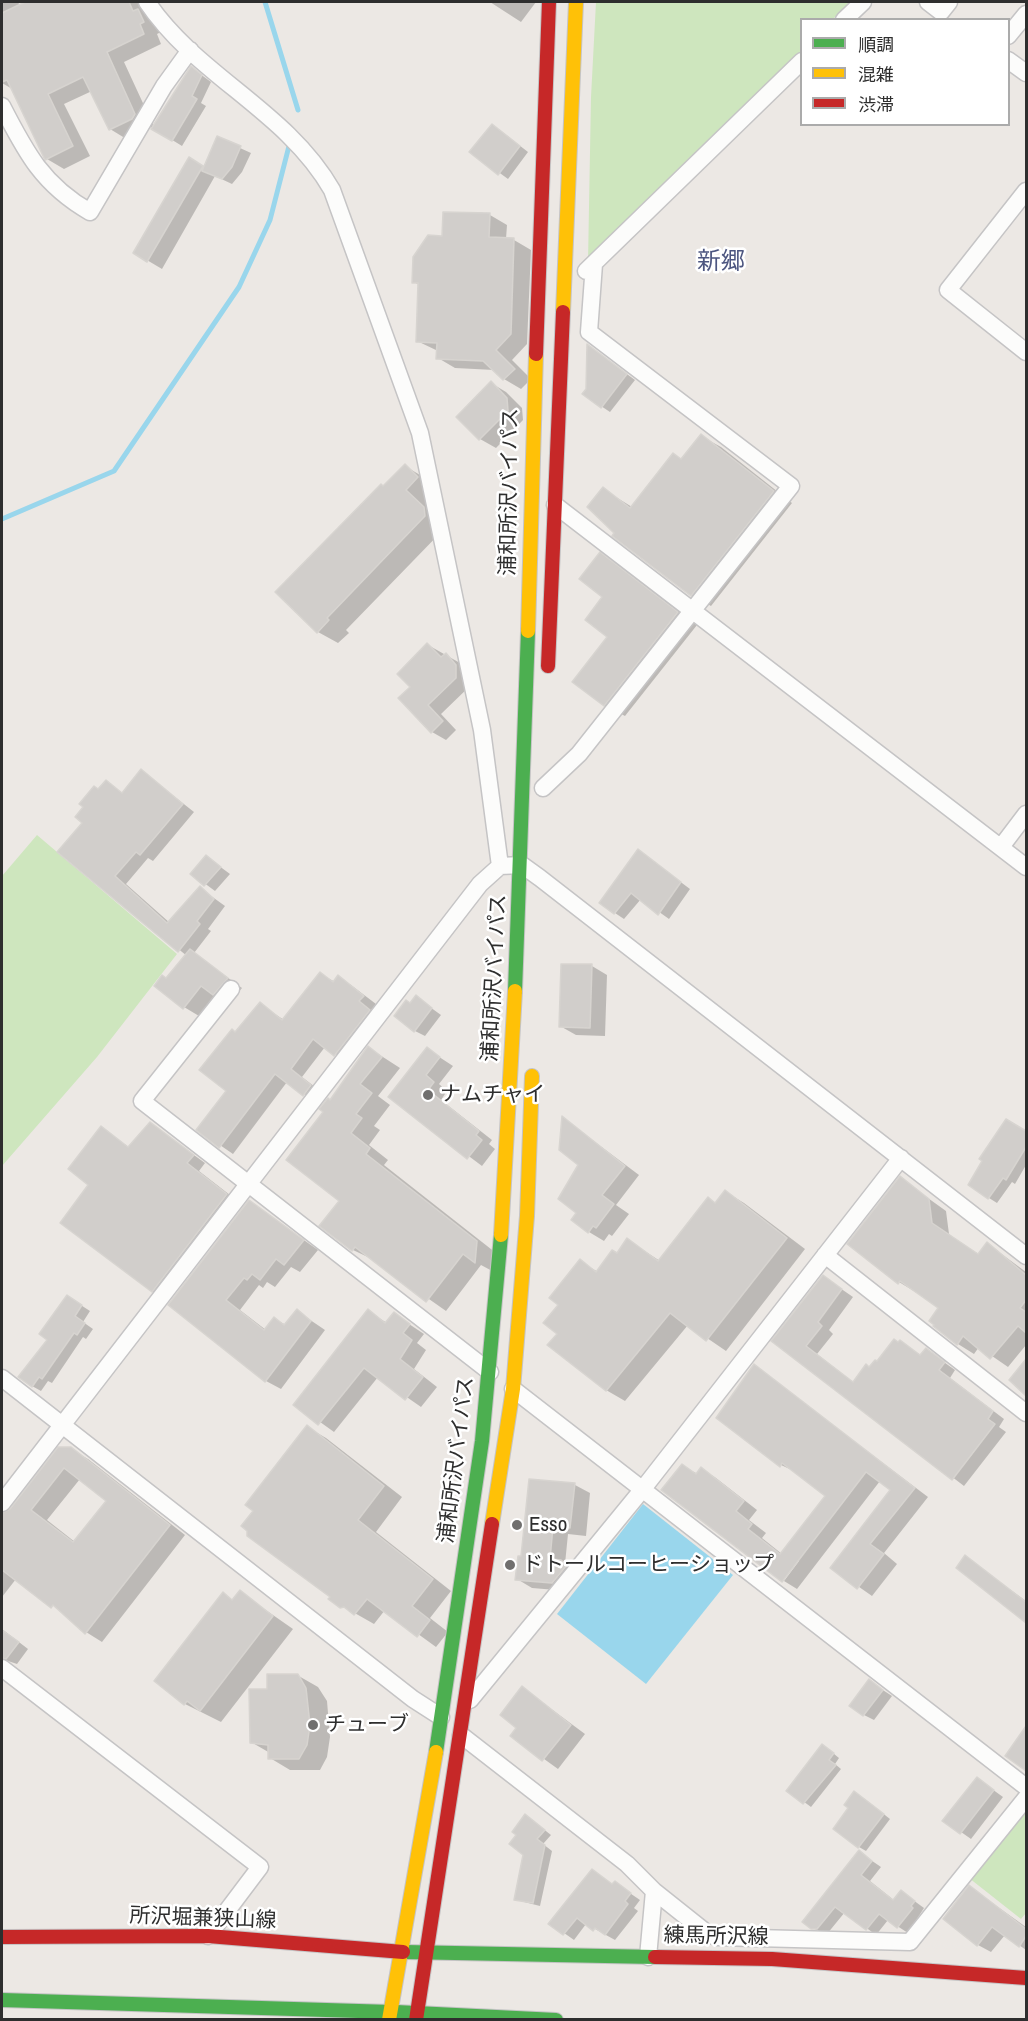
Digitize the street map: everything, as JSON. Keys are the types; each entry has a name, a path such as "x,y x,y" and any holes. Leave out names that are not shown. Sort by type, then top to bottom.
{"main road":[{"name":"浦和所沢バイパス","path":"390,2016 403,1952 470,1531 490,1372 507,1158 522,865 535,371 549,2"},
{"name":"浦和所沢バイパス","path":"548,682 576,2"},
{"path":"543,794 544,765"},
{"name":"浦和所沢バイパス","path":"539,901 541,856"},
{"name":"浦和所沢バイパス","path":"417,2016 513,1389 527,1216 533,1061"},
{"name":"所沢堀兼狭山線","path":"2,1937 208,1936 403,1952"},
{"name":"練馬所沢線","path":"403,1952 772,1959 949,1970 1026,1978"},
{"path":"2,2000 390,2016 556,2019"}],"street":[{"path":"147,2 190,50 301,144 319,166 332,190 420,433 482,730 500,866"},
{"path":"846,18 863,2"},
{"path":"928,2 941,12 949,2"},
{"path":"1010,34 1026,14"},
{"path":"2,106 27,156 67,199 90,212 164,86 190,50"},
{"path":"1010,61 1026,73"},
{"path":"565,293 800,62"},
{"path":"1026,191 948,290 1026,352"},
{"path":"543,794 579,754 791,486 589,332 594,264"},
{"path":"555,505 694,609 1026,867"},
{"path":"1001,847 1026,814"},
{"path":"2,1503 480,884 500,866 522,865 1026,1256"},
{"path":"231,989 142,1101 490,1372"},
{"path":"465,1706 642,1490 901,1158"},
{"path":"825,1255 1026,1413"},
{"path":"2,1378 413,1699 441,1717"},
{"path":"513,1389 1026,1787"},
{"path":"2,1668 260,1868 208,1936"},
{"path":"460,1735 627,1864 654,1891 708,1934 717,1937 910,1942 1026,1798"},
{"path":"648,1957 654,1891"}],"green space":[{"path":"596,2 851,2 834,18 800,18 800,52 588,262 591,97"},
{"path":"37,835 177,954 97,1057 2,1166 2,876"},
{"path":"1026,1806 1026,1913 1021,1919 969,1878"}],"water":[{"path":"643,1504 733,1575 646,1684 557,1614"}],"building":[{"path":"25,2 129,2 133,11 138,9 144,22 140,24 144,34 107,52 135,114 132,119 109,130 83,77 48,94 73,146 45,160 7,80 2,82 2,13"},
{"path":"191,66 202,75 192,96 197,99 172,141 151,129"},
{"path":"492,124 520,146 498,175 469,152"},
{"path":"217,136 241,146 232,167 222,179 202,171"},
{"path":"189,157 203,166 147,262 133,253"},
{"path":"443,212 490,213 489,237 514,238 511,334 496,350 515,369 503,380 483,361 436,359 437,343 416,342 418,283 412,283 413,257 428,235 442,236"},
{"path":"587,344 627,374 601,408 582,394 586,389"},
{"path":"491,381 507,398 508,411 479,440 456,417"},
{"path":"701,434 774,491 691,596 612,536 614,533 587,507 603,487 630,508 673,453 681,459"},
{"path":"405,464 418,477 406,490 424,507 425,516 327,618 329,620 317,633 275,592 381,484 383,486"},
{"path":"600,552 678,612 604,706 572,682 607,637 585,620 602,597 579,579"},
{"path":"427,643 441,657 446,653 456,665 456,678 428,705 443,721 431,733 398,698 410,687 397,674"},
{"path":"141,769 183,804 140,855 136,852 115,876 167,923 200,886 214,899 197,921 200,924 178,952 57,852 82,823 75,817 83,807 79,804 94,786 98,789 106,780 122,793"},
{"path":"638,849 681,882 658,915 631,893 614,914 599,903"},
{"path":"206,855 221,867 204,886 190,874"},
{"path":"190,949 228,978 213,995 201,986 183,1009 154,986 162,975 166,978"},
{"path":"561,964 592,964 590,1028 559,1027"},
{"path":"320,972 333,982 338,975 364,996 359,1001 370,1010 334,1056 313,1039 291,1069 311,1085 303,1096 275,1074 219,1148 196,1130 226,1091 199,1070 232,1029 235,1032 260,1002 282,1020"},
{"path":"416,995 432,1008 414,1032 394,1016 406,1000 410,1003"},
{"path":"368,1046 382,1057 360,1084 372,1093 356,1114 362,1118 351,1133 370,1148 366,1154 477,1241 475,1263 463,1254 426,1302 355,1247 352,1251 319,1226 339,1201 286,1160 323,1112 319,1109 328,1098 330,1100"},
{"path":"427,1047 440,1057 426,1075 434,1082 428,1090 479,1131 476,1135 482,1140 467,1159 388,1097"},
{"path":"562,1116 625,1166 602,1195 614,1204 596,1228 593,1226 588,1233 571,1220 576,1213 558,1199 578,1165 559,1150"},
{"path":"1006,1119 1026,1131 1026,1147 1006,1180 1003,1178 988,1199 968,1185 982,1161 979,1159"},
{"path":"150,1122 194,1155 187,1163 227,1194 152,1292 60,1223 88,1185 68,1169 101,1126 128,1147"},
{"path":"900,1176 929,1199 932,1223 978,1254 987,1242 1026,1275 1026,1300 1020,1308 1026,1312 1026,1333 1018,1326 990,1359 963,1336 957,1345 933,1326 929,1321 938,1308 900,1281 898,1284 847,1244"},
{"path":"725,1190 787,1238 706,1341 670,1313 606,1391 547,1345 557,1334 543,1323 558,1305 549,1298 580,1259 596,1272 612,1250 617,1253 627,1238 658,1261 708,1197 715,1203"},
{"path":"249,1200 304,1240 284,1265 276,1259 260,1280 252,1274 247,1280 244,1278 226,1300 264,1330 274,1317 284,1325 297,1309 311,1321 265,1382 168,1305"},
{"path":"823,1275 842,1289 818,1322 822,1326 806,1346 853,1382 866,1364 869,1367 875,1360 877,1361 894,1339 898,1342 900,1340 920,1355 926,1348 945,1362 939,1370 993,1411 988,1419 995,1424 952,1480 771,1341"},
{"path":"67,1295 82,1305 75,1316 85,1323 77,1335 74,1333 42,1379 39,1377 32,1387 18,1377 47,1340 39,1334"},
{"path":"368,1309 385,1323 394,1312 410,1324 403,1333 412,1340 400,1359 423,1377 405,1400 364,1368 318,1425 293,1405"},
{"path":"1026,1359 1026,1396 1009,1380"},
{"path":"754,1364 915,1488 870,1544 884,1554 857,1589 830,1568 890,1490 866,1472 782,1582 661,1490 682,1464 696,1474 701,1467 744,1501 736,1511 752,1524 748,1529 780,1554 825,1496 782,1463 780,1467 716,1418"},
{"path":"307,1425 384,1486 358,1520 433,1579 412,1606 430,1620 417,1637 367,1599 354,1615 344,1607 340,1608 328,1599 330,1597 247,1536 247,1531 241,1526 253,1511 245,1505"},
{"path":"58,1447 71,1447 170,1525 85,1634 53,1605 51,1608 2,1570 2,1513 10,1509","holes":["64,1468 106,1501 73,1542 31,1510"]},
{"path":"529,1479 575,1483 570,1528 553,1526 550,1559 561,1560 567,1565 552,1583 515,1580 518,1556 521,1556"},
{"path":"965,1555 1026,1602 1026,1623 956,1568"},
{"path":"240,1590 273,1616 200,1711 187,1701 184,1705 154,1681 223,1592 232,1600"},
{"path":"2,1630 19,1642 6,1659 2,1658"},
{"path":"267,1674 298,1674 306,1688 310,1725 307,1745 299,1759 268,1759 268,1745 250,1743 249,1689 267,1689"},
{"path":"869,1679 883,1690 863,1716 849,1706"},
{"path":"522,1686 571,1725 542,1761 510,1736 516,1728 500,1715"},
{"path":"1026,1726 1026,1771 1005,1756"},
{"path":"822,1744 834,1753 829,1760 836,1765 803,1804 786,1791"},
{"path":"977,1777 994,1790 960,1834 942,1821"},
{"path":"854,1791 884,1814 858,1848 833,1829 848,1808 844,1805"},
{"path":"525,1814 545,1830 537,1839 545,1845 533,1903 514,1900 523,1855 509,1844 516,1835 512,1832"},
{"path":"859,1850 872,1861 861,1875 893,1900 901,1890 915,1901 911,1906 913,1908 897,1928 879,1914 866,1930 835,1907 817,1929 811,1929 802,1922"},
{"path":"592,1869 612,1884 615,1881 631,1893 625,1901 628,1904 605,1935 595,1928 593,1931 577,1918 563,1935 548,1924"},
{"path":"969,1885 1026,1929 1026,1936 1019,1947 992,1927 977,1946 943,1919"}],"waterway":[{"path":"265,2 298,110"},
{"path":"2,519 114,471 239,287 270,220 289,146"}],"traffic: fast":[{"path":"515,991 528,631"},
{"path":"436,1752 482,1441 501,1235"},
{"path":"405,1952 655,1957"},
{"path":"2,2000 391,2012"},
{"path":"396,2012 556,2020"}],"traffic: slow":[{"path":"563,312 576,2"},
{"path":"528,631 536,354"},
{"path":"501,1235 515,991"},
{"path":"492,1524 513,1389 527,1216 532,1076"},
{"path":"389,2020 436,1752"}],"traffic: jam":[{"path":"536,354 549,2"},
{"path":"548,666 563,312"},
{"path":"416,2020 492,1524"},
{"path":"2,1937 208,1936 403,1952"},
{"path":"655,1957 772,1959 1026,1978"}],"place":[{"name":"ナムチャイ","path":"428,1095"},
{"name":"Esso","path":"517,1525"},
{"name":"ドトールコーヒーショップ","path":"510,1565"},
{"name":"チューブ","path":"313,1725"}],"district":[{"name":"新郷","path":"721,263"}]}
